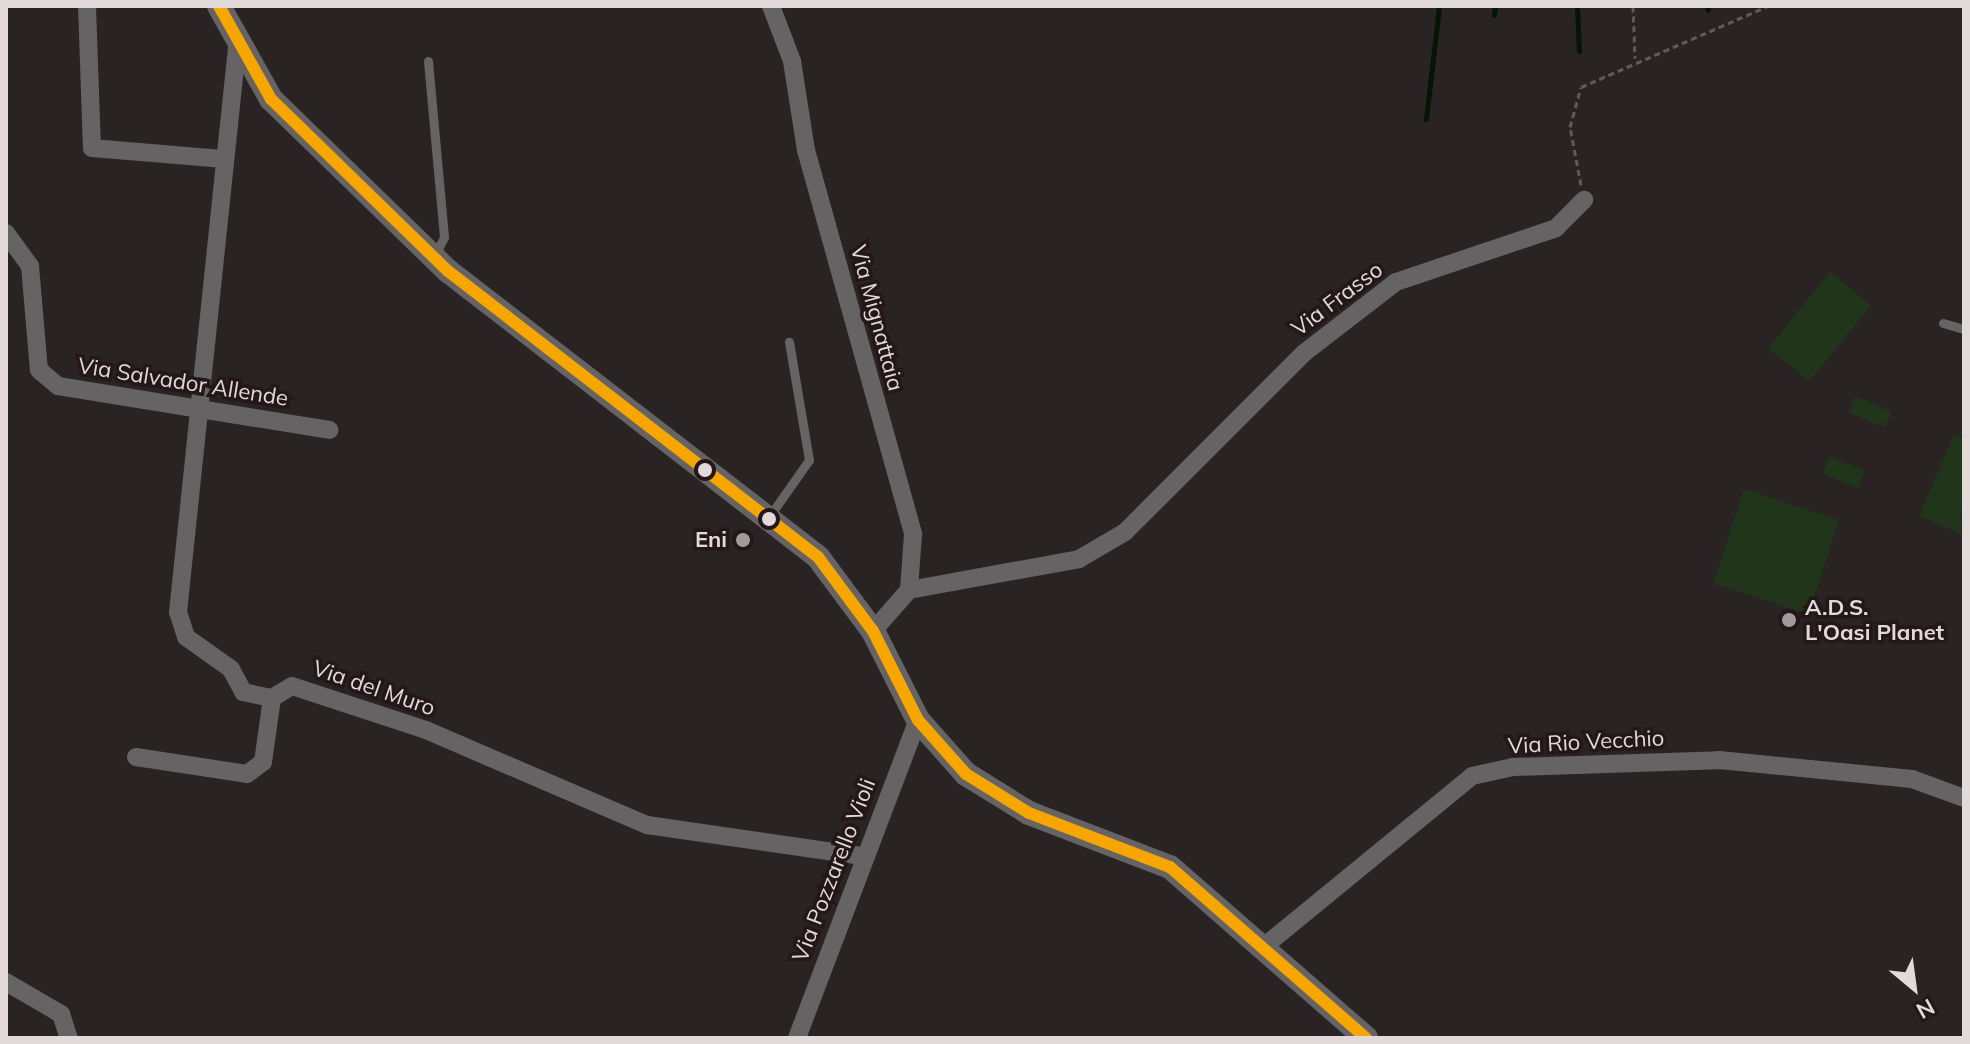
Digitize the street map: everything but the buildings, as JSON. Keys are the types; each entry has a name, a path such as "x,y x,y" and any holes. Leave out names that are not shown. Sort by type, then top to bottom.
{"street":[{"path":"87,6 92,148 222,159"},
{"path":"219,6 237,48 307,140 434,258 771,514 818,557 873,631 918,720 991,792 1170,867 1267,944 1366,1038"},
{"name":"Via Mignattaia","path":"771,6 792,61 806,150 913,534 909,590"},
{"path":"136,757 247,774 263,762 272,698 243,692 231,669 180,625 197,408 222,159 237,48"},
{"name":"Via Frasso","path":"909,590 1079,559 1125,532 1304,353 1396,282 1556,228 1584,200"},
{"name":"Via Salvador Allende","path":"6,233 30,266 39,370 58,386 329,430"},
{"path":"873,631 909,590"},
{"name":"Via del Muro","path":"272,698 292,686 426,730 647,825 863,856"},
{"name":"Via Pozzarello Violi","path":"797,1038 863,856 918,720"},
{"name":"Via Rio Vecchio","path":"1267,944 1472,776 1513,767 1719,760 1912,779 1964,798"},
{"path":"6,982 61,1014 69,1038"}],"lane":[{"path":"428,61 444,237 434,258"},
{"path":"1943,323 1964,329"},
{"path":"771,514 809,460 789,342"}],"path":[{"path":"1633,6 1635,58"},
{"path":"1584,200 1570,127 1581,87 1635,58 1768,6"}],"green space":[{"path":"1830,272 1871,305 1810,382 1768,348"},
{"path":"1856,396 1892,411 1885,428 1849,413"},
{"path":"1954,435 1964,439 1961,534 1919,516"},
{"path":"1830,456 1865,471 1858,488 1823,473"},
{"path":"1744,489 1839,520 1809,614 1713,583"}],"waterway":[{"path":"1426,119 1439,6"},
{"path":"1494,15 1495,6"},
{"path":"1577,6 1579,51"},
{"path":"1707,6 1708,10"}],"transit line":[{"path":"219,6 271,99 448,271 818,557 873,631 918,720 966,774 1029,813 1170,867 1366,1038"}],"place":[{"name":"Eni","path":"743,540"},
{"name":"A.D.S. L'Oasi Planet","path":"1789,620"}]}
